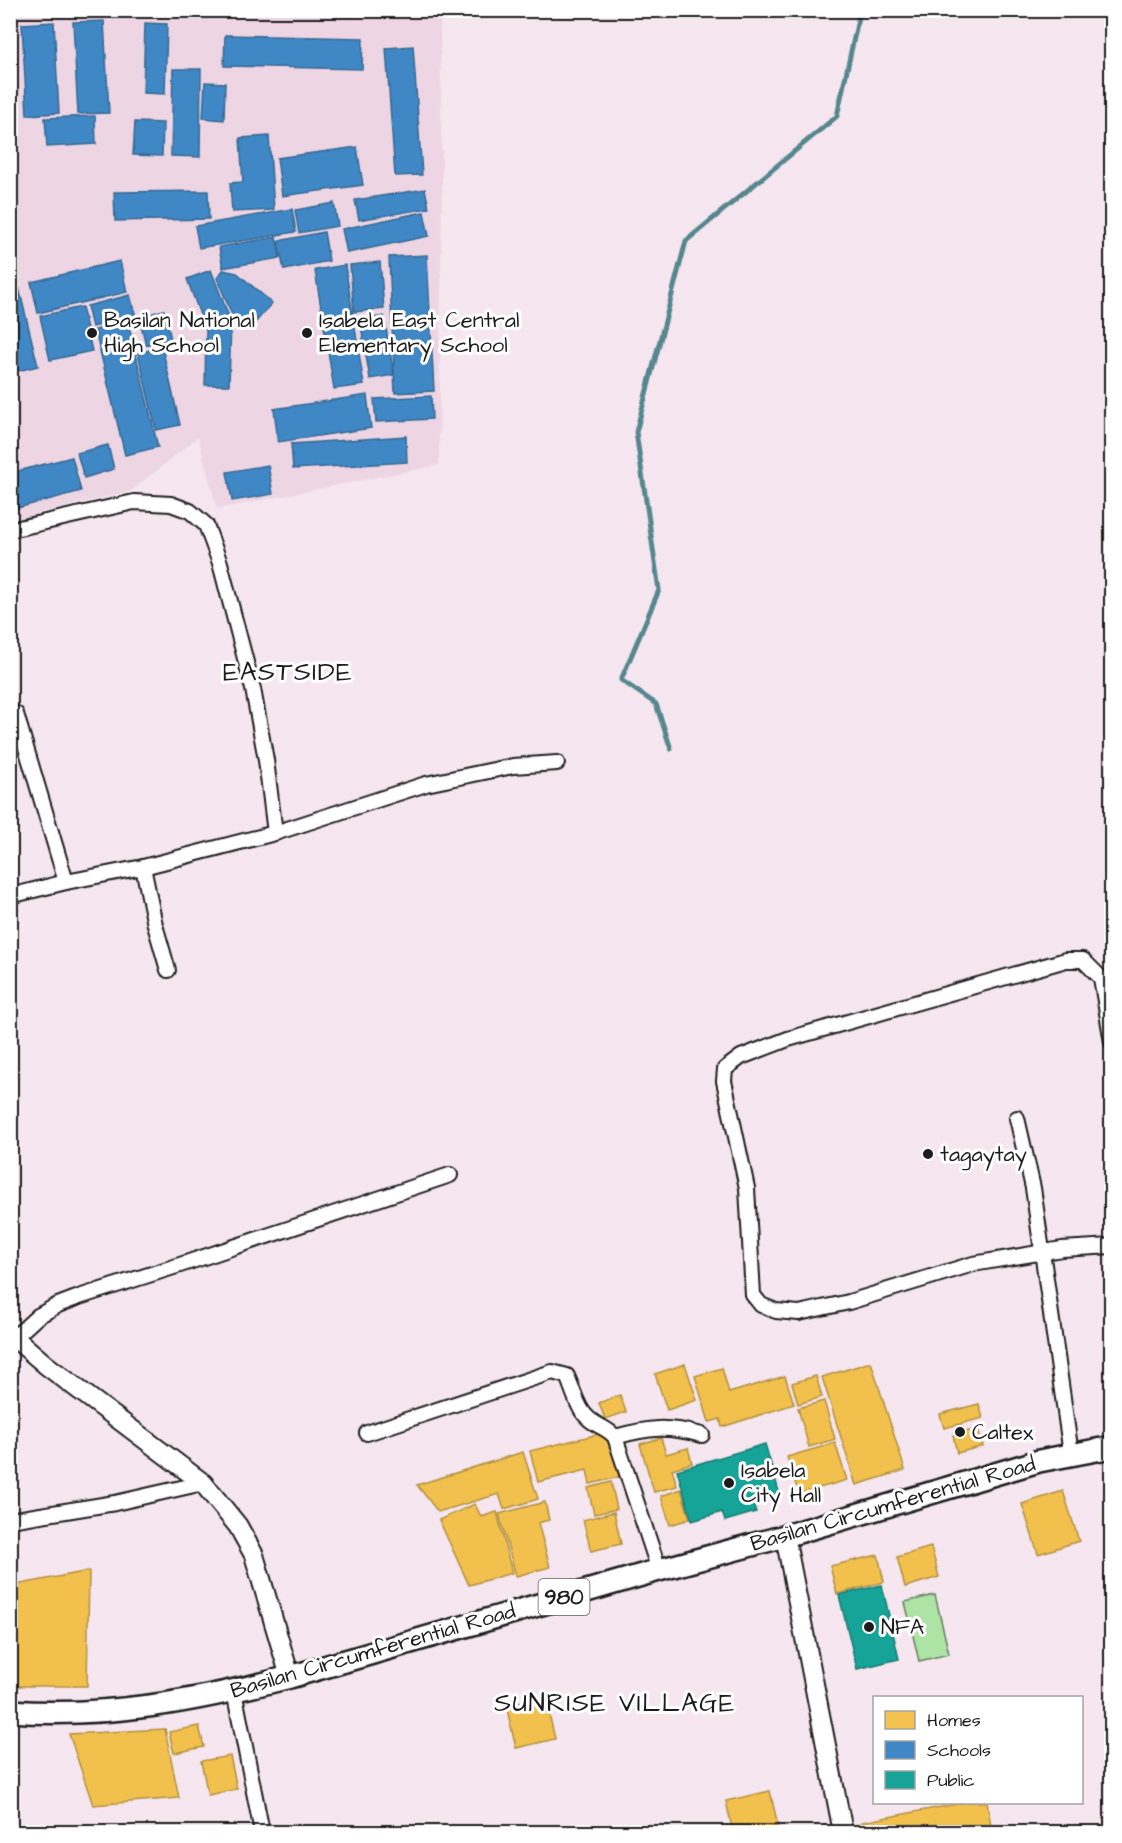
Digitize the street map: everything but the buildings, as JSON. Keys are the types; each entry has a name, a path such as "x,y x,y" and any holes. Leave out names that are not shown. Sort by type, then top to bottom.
{"main road":[{"name":"Basilan Circumferential Road","path":"10,1711 76,1713 122,1710 234,1691 785,1536 1039,1461 1112,1448"}],"street":[{"path":"10,530 134,502 171,504 190,511 206,525 220,563 253,689 266,760 275,833"},
{"path":"16,714 66,882"},
{"path":"10,896 143,867 275,833 426,784 513,766 556,764"},
{"path":"143,867 155,925 168,969"},
{"path":"1112,1042 1101,978 1083,960 1066,960 788,1039 741,1057 725,1069 724,1081 747,1188 753,1295 761,1305 776,1311 799,1313 849,1302 973,1264 1062,1250 1112,1246"},
{"path":"1017,1118 1033,1188 1071,1454"},
{"path":"290,1677 254,1555 238,1526 203,1483 46,1365 13,1336 38,1316 79,1297 180,1266 450,1175"},
{"path":"367,1434 552,1372 567,1376 580,1408 587,1418 609,1430 615,1437 659,1570"},
{"path":"615,1437 640,1430 662,1428 702,1435"},
{"path":"10,1520 115,1503 203,1483"},
{"path":"785,1536 843,1833"},
{"path":"234,1691 262,1833"}],"shaded area":[{"name":"Basilan National High School","path":"10,11 440,11 442,183 439,465 217,509 198,437 131,491 11,520"}],"green space":[{"path":"935,1595 949,1654 919,1661 905,1602"}],"waterway":[{"path":"671,749 656,704 621,680 659,590 636,432 686,241 837,116 860,10"}],"place":[{"name":"Basilan National High School","path":"92,333"},
{"name":"Isabela East Central Elementary School","path":"307,333"},
{"name":"tagaytay","path":"928,1154"},
{"name":"Caltex","path":"960,1432"},
{"name":"Isabela City Hall","path":"729,1483"},
{"name":"NFA","path":"869,1627"}],"district":[{"name":"EASTSIDE","path":"288,672"},
{"name":"SUNRISE VILLAGE","path":"615,1703"}]}
